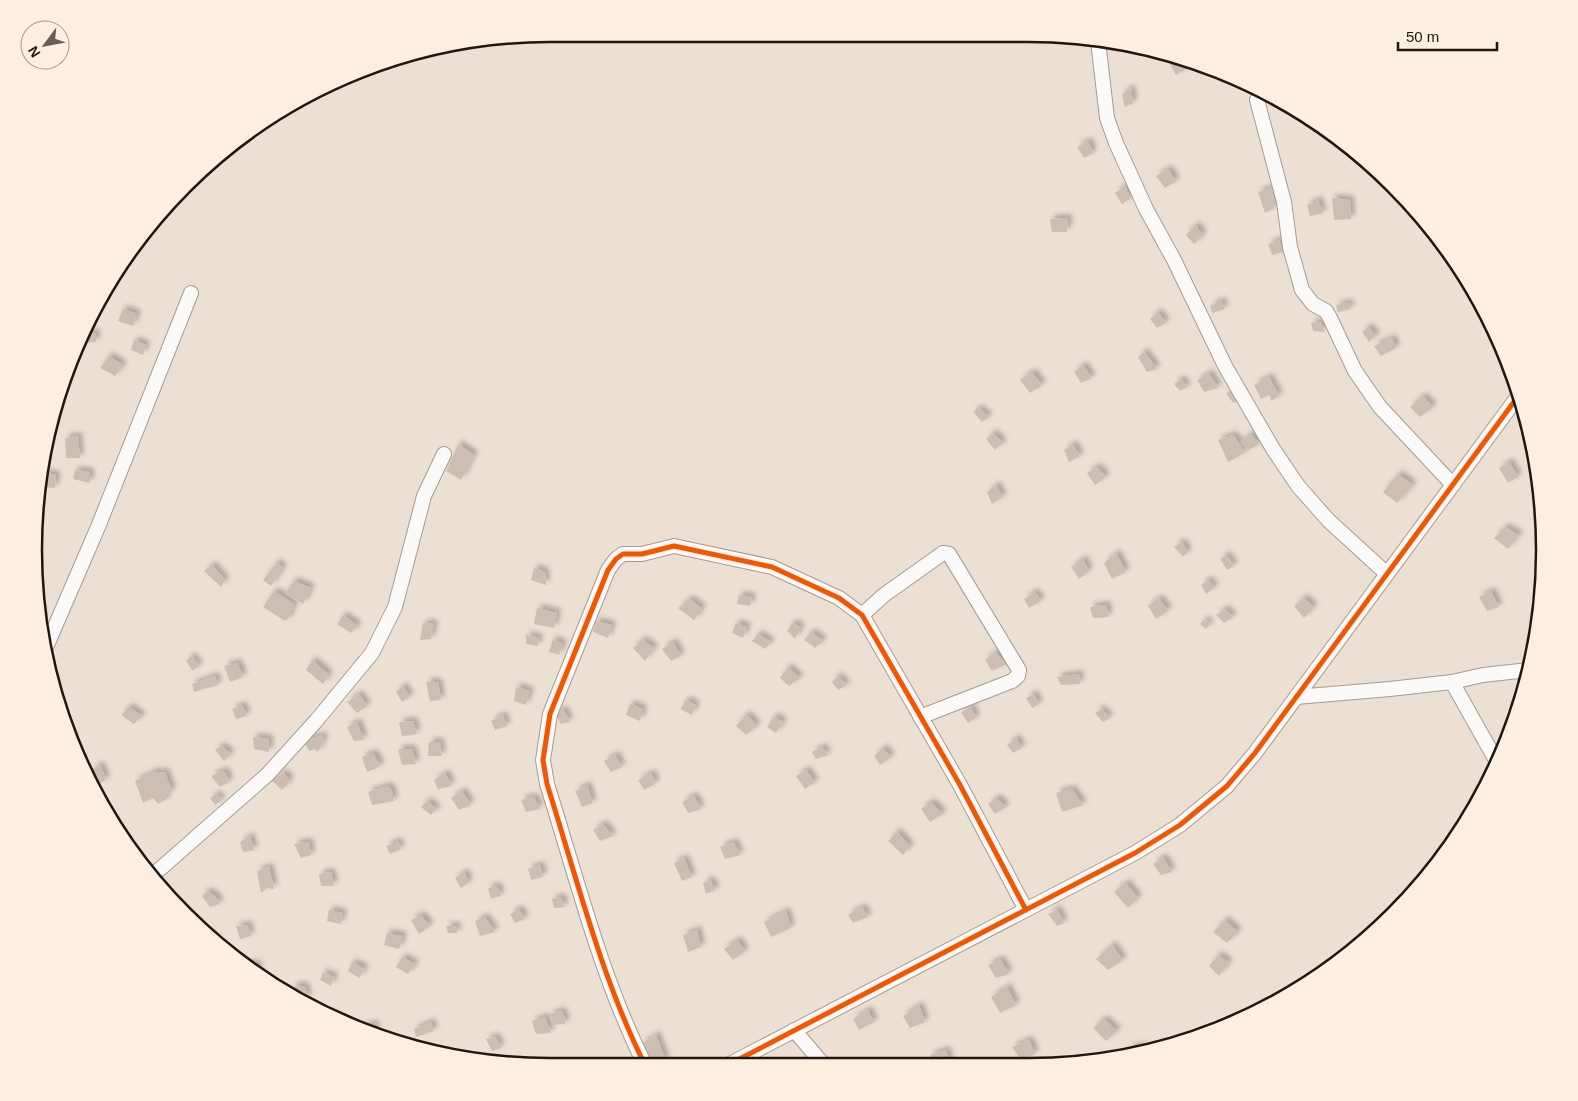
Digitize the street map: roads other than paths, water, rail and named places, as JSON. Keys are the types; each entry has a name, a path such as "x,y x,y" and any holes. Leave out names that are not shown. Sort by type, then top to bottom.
{"street":[{"path":"1099,48 1108,118 1116,143 1146,209 1174,260 1225,366 1273,449 1298,486 1328,520 1387,574"},
{"path":"1257,100 1284,202 1290,247 1302,290 1313,304 1326,312 1330,318 1355,371 1380,408 1453,485"},
{"path":"50,638 98,527 191,293"},
{"path":"741,1058 1135,853 1180,825 1227,786 1255,753 1513,403"},
{"path":"157,872 267,775 316,721 372,653 395,608 424,496 444,454"},
{"path":"642,1058 626,1026 598,946 547,784 543,760 550,714 608,570 616,559 623,554 642,554 674,546 772,567 839,598 862,615 960,786 1026,910"},
{"path":"862,615 884,595 943,553 949,554 1018,670 1018,676 1012,681 920,716"},
{"path":"1296,697 1452,682 1483,675 1521,671"},
{"path":"1452,682 1493,754"},
{"path":"794,1030 818,1058"}]}
